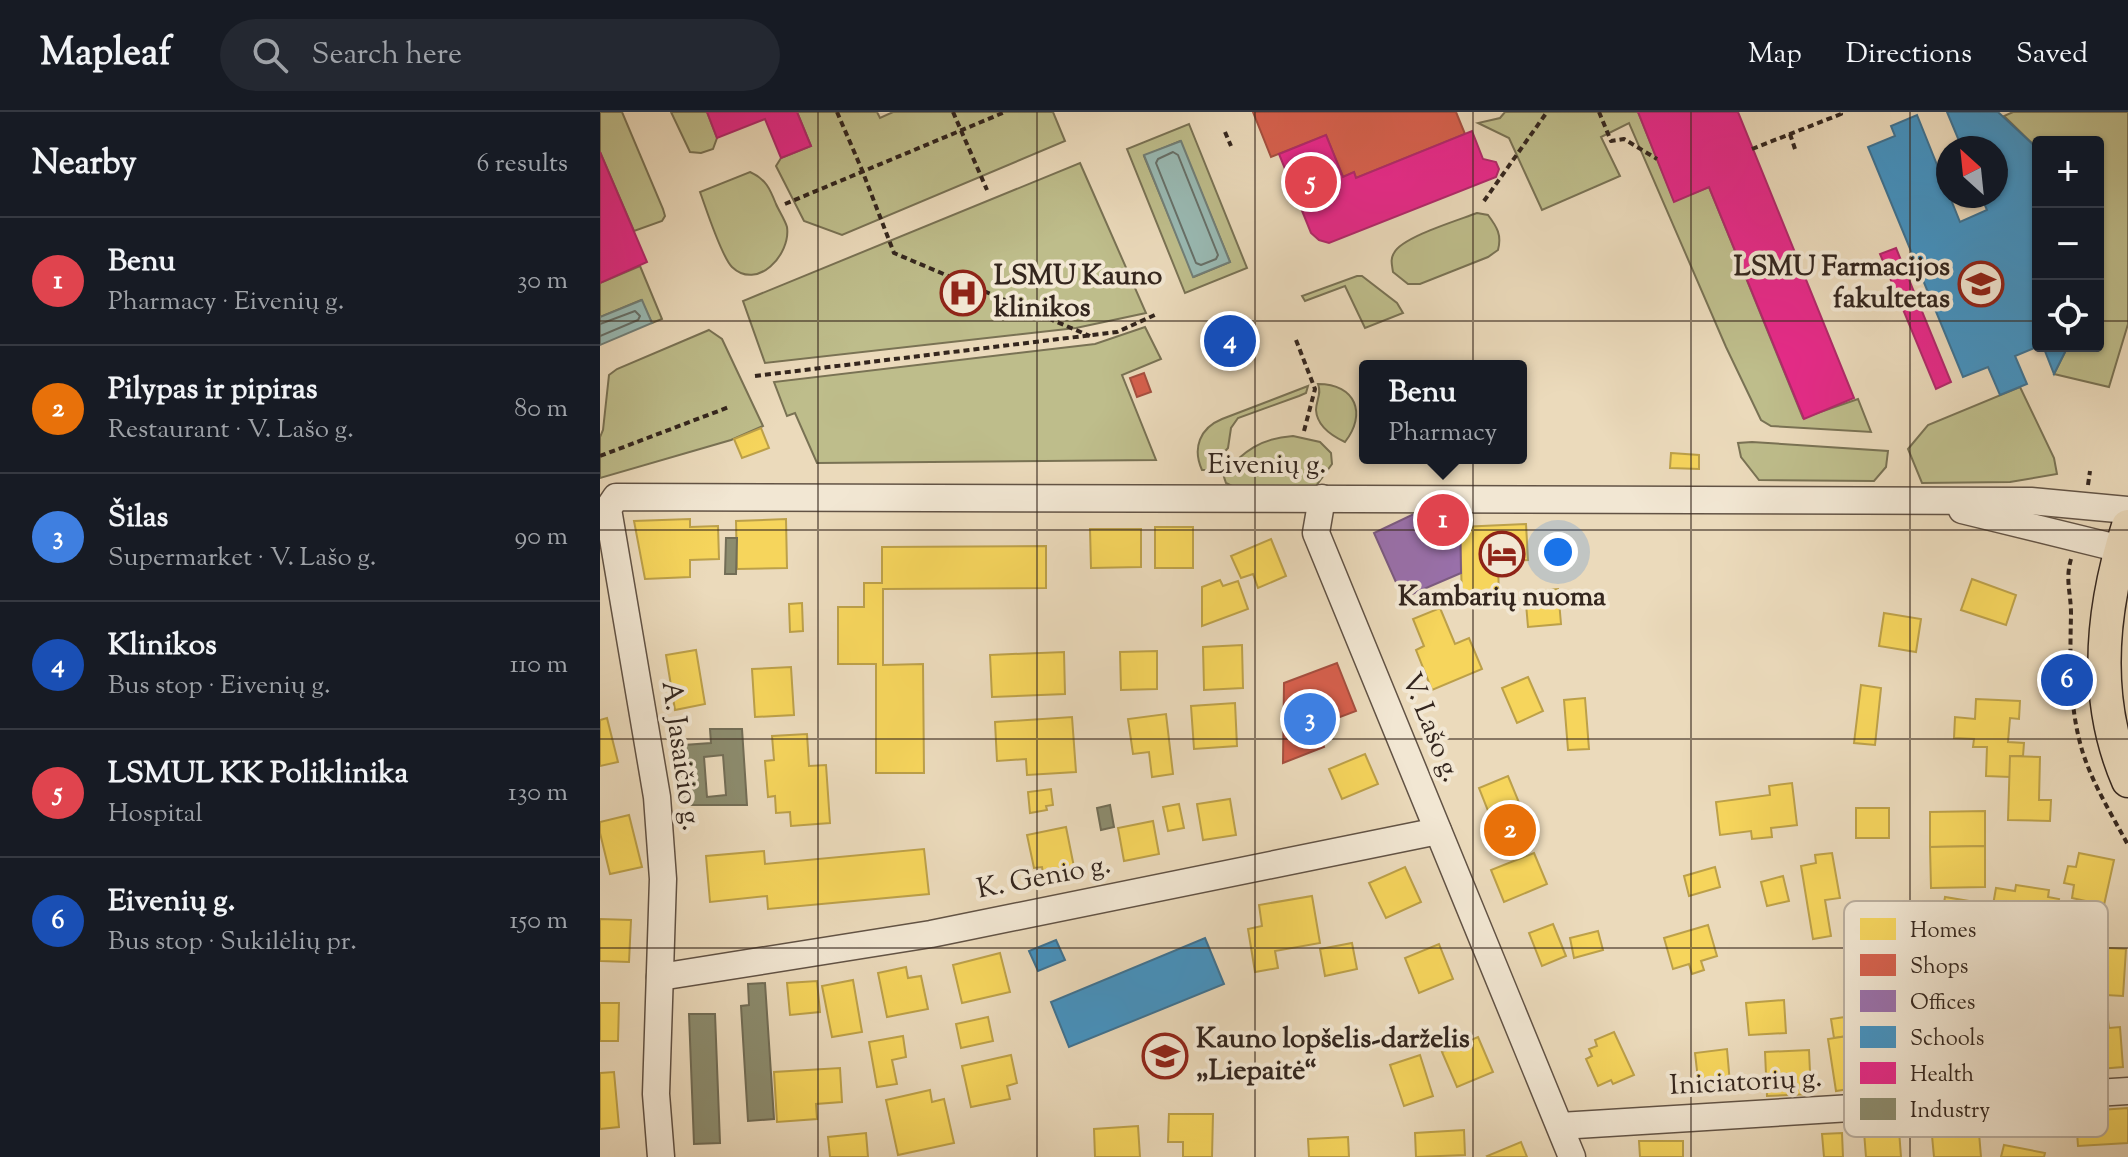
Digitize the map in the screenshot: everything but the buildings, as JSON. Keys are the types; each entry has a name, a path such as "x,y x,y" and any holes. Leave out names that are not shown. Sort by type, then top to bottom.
{"main road":[{"path":"2123,556 2104,632 2104,679 2110,721 2128,781"}],"street":[{"name":"Eivenių g.","path":"608,509 616,497 1168,500 1201,497 1425,497 2031,501 2128,510"},
{"name":"V. Lašo g.","path":"1322,498 1316,533 1572,1157"},
{"name":"Eivenių g.","path":"1932,501 2123,556"},
{"name":"A. Jasaičio g.","path":"608,509 657,797 663,879 652,1155"},
{"name":"K. Genio g.","path":"660,977 931,934 1438,831"},
{"name":"Iniciatorių g.","path":"2108,1092 2128,1091"},
{"name":"Iniciatorių g.","path":"1560,1126 1844,1108"}],"path":[{"path":"837,112 894,253 1091,336"},
{"path":"953,112 987,190"},
{"path":"785,204 1005,112"},
{"path":"1484,201 1547,112"},
{"path":"1599,112 1611,141 1624,139 1657,159"},
{"path":"1752,149 1843,113"},
{"path":"1225,132 1231,146"},
{"path":"1790,134 1795,149"},
{"path":"755,376 1117,332 1157,314"},
{"path":"1296,340 1315,389 1304,431"},
{"path":"600,456 729,407"}],"shaded area":[{"path":"600,112 622,112 663,209 665,216 662,221 634,231 600,152"},
{"path":"671,112 707,112 717,138 713,149 701,153 690,152"},
{"path":"797,112 877,112 880,118 893,112 1053,112 1065,141 842,235 804,221 776,166 781,158 811,146"},
{"path":"1505,112 1638,112 1674,201 1709,187 1803,418 1858,399 1871,432 1771,426 1761,420 1629,123 1601,137 1620,176 1542,210 1509,138 1478,123 1500,118"},
{"path":"2013,112 2128,112 2128,324 2109,387 2054,374 2065,352 2104,352 2104,136 2032,136 2032,143 2004,116"},
{"path":"1189,124 1247,268 1185,293 1127,149","holes":["1180,141 1230,262 1194,277 1144,156"]},
{"path":"1080,163 1146,313 1076,328 765,363 743,301"},
{"path":"750,172 767,185 787,227 787,238 778,258 761,272 752,275 742,273 728,261 700,192"},
{"path":"1477,213 1488,215 1494,223 1499,235 1498,250 1488,257 1420,284 1408,284 1393,272 1392,258 1399,247 1419,235"},
{"path":"640,266 662,319 652,323 641,300 600,317 600,283"},
{"path":"1362,276 1397,303 1403,313 1365,328 1345,286 1305,301 1302,296"},
{"path":"1145,327 1161,359 1122,375 1156,460 817,463 795,413 787,416 774,382 1095,344"},
{"path":"709,330 722,339 763,426 731,440 600,478 600,437 609,375"},
{"path":"1318,384 1341,389 1354,402 1355,421 1345,442 1330,433 1319,421 1316,410"},
{"path":"1308,386 1306,393 1238,418 1231,428 1228,448 1208,470 1202,470 1198,447 1203,433 1214,423"},
{"path":"2020,387 2054,458 2057,474 2010,482 1922,483 1908,449 1928,425"},
{"path":"1293,436 1320,442 1331,453 1332,464 1316,486 1234,487 1226,483 1223,474 1246,452 1262,443"},
{"path":"1738,443 1888,451 1886,467 1874,481 1759,480 1741,457"}],"water":[{"path":"1181,141 1230,262 1193,277 1144,155"},
{"path":"642,300 652,323 600,345 600,317"}],"place":[{"name":"LSMUL KK Poliklinika","path":"1311,182"},
{"name":"LSMU Farmacijos fakultetas","path":"1981,284"},
{"name":"LSMU Kauno klinikos","path":"963,293"},
{"name":"Klinikos","path":"1230,341"},
{"name":"Benu","path":"1443,520"},
{"name":"Kambarių nuoma","path":"1502,554"},
{"name":"Eivenių g.","path":"2067,680"},
{"name":"Šilas","path":"1310,719"},
{"name":"Pilypas ir pipiras","path":"1510,830"},
{"name":"Kauno lopšelis-darželis „Liepaitė“","path":"1165,1056"}]}
